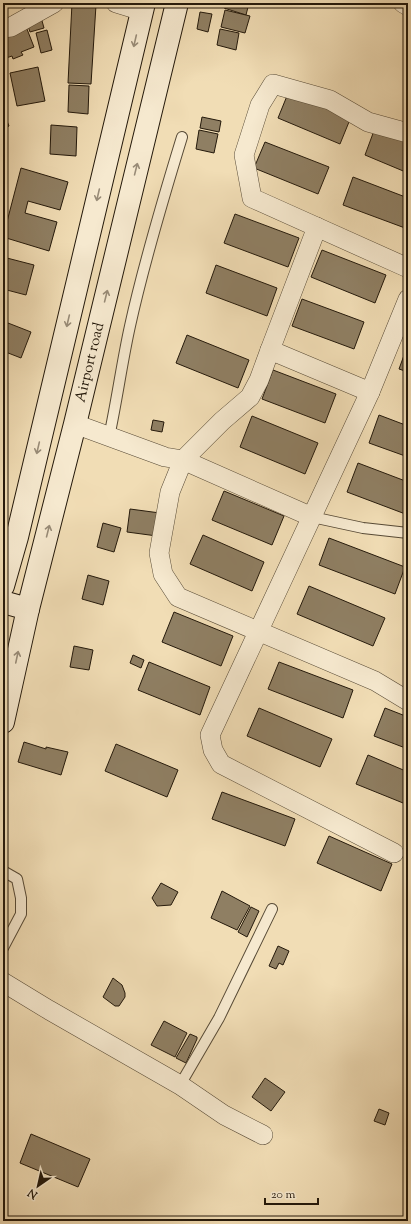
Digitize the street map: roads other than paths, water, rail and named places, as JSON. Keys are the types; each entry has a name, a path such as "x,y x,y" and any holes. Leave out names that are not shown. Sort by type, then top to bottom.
{"main road":[{"name":"Airport road","path":"3,722 28,609 75,424 177,3"},
{"name":"Airport road","path":"3,586 17,537 143,7"},
{"path":"3,602 28,609"}],"street":[{"path":"3,28 11,27 54,3"},
{"path":"116,3 143,7"},
{"path":"403,3 408,6"},
{"path":"408,133 368,122 330,100 273,84 260,105 244,155 252,198 408,268"},
{"path":"317,227 259,380 250,397 222,421 182,460 170,492 159,553 163,574 178,597 375,681 408,701"},
{"path":"394,854 221,764 213,750 210,735 260,632 370,392 408,299"},
{"path":"270,350 370,392"},
{"path":"75,424 165,457 182,460 312,517"},
{"path":"3,982 180,1085 224,1115 263,1135"}],"lane":[{"path":"108,437 133,311 156,221 182,137"},
{"path":"312,517 363,528 408,533"},
{"path":"3,871 17,879 21,898 21,914 3,948"},
{"path":"180,1085 219,1018 272,909"}]}
